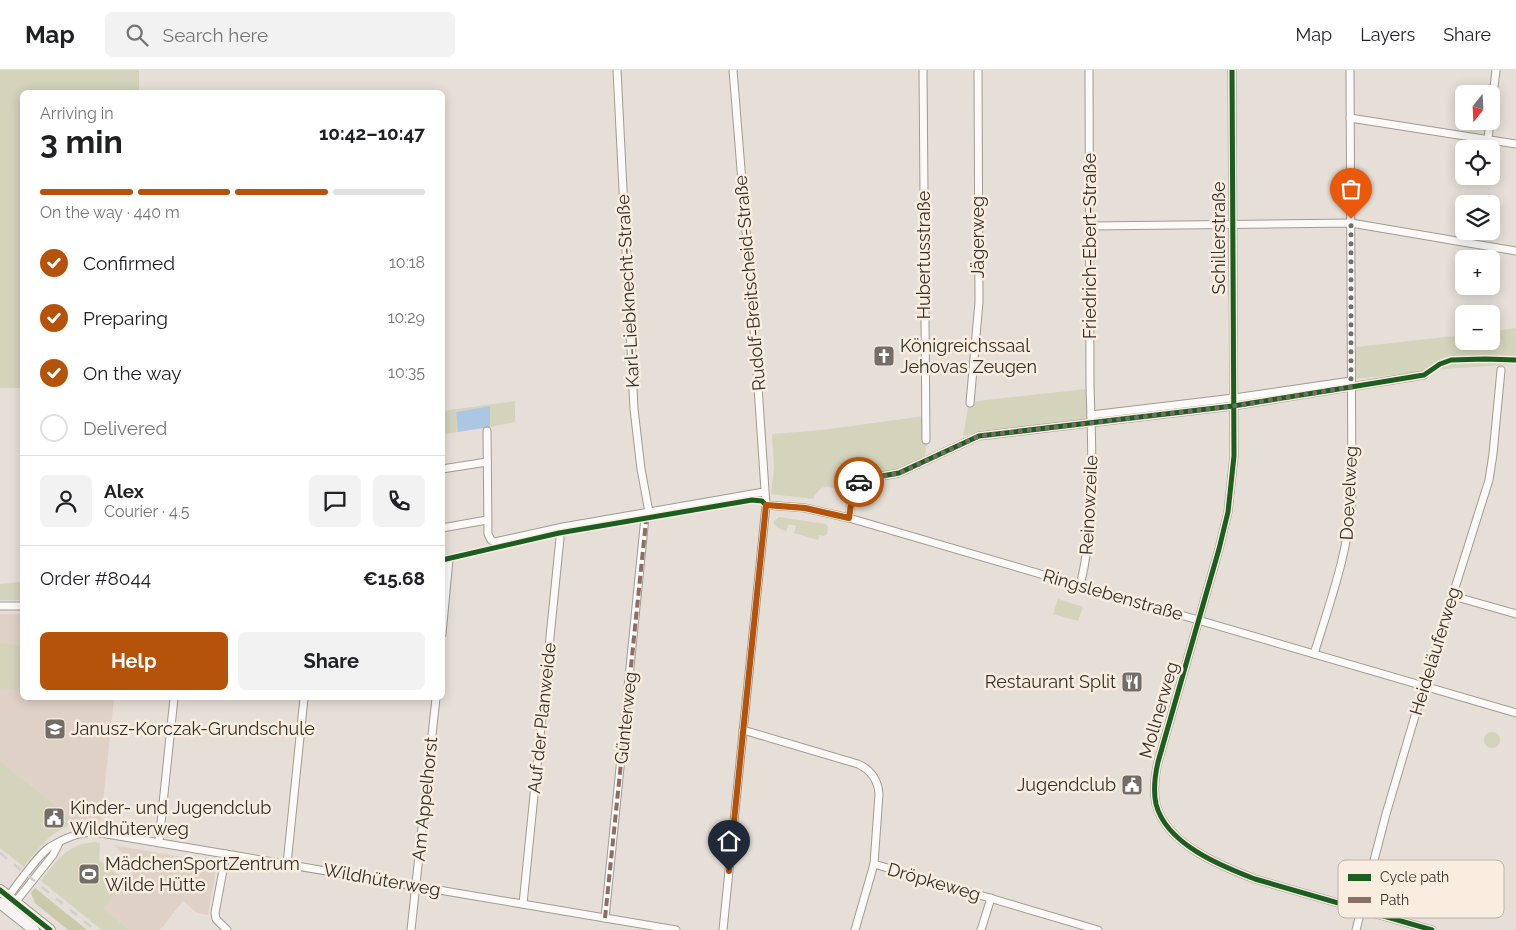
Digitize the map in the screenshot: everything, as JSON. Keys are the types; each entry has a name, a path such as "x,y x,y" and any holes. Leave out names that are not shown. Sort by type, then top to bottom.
{"street":[{"name":"Karl-Liebknecht-Straße","path":"617,70 634,408 647,515"},
{"name":"Rudolf-Breitscheid-Straße","path":"723,930 766,505 761,417 733,70"},
{"name":"Hubertusstraße","path":"923,70 926,440"},
{"name":"Jägerweg","path":"970,403 979,302 978,70"},
{"name":"Friedrich-Ebert-Straße","path":"1089,70 1092,419"},
{"name":"Schillerstraße","path":"1232,70 1234,402"},
{"name":"Doevelweg","path":"1314,654 1342,563 1348,536 1352,496 1350,70"},
{"path":"1494,85 1496,70"},
{"path":"1350,118 1488,140 1489,130"},
{"path":"1500,142 1516,144"},
{"path":"1090,226 1351,224 1516,250"},
{"name":"Heideläuferweg","path":"1374,860 1424,686 1488,480 1493,454 1501,370"},
{"path":"849,518 853,489 857,483 866,479 900,473 979,436 1424,375"},
{"name":"Mollnerweg","path":"1234,402 1234,456 1228,512 1156,771 1155,797 1162,817 1172,832 1211,860 1255,880 1338,903"},
{"name":"Reinowzeile","path":"1080,586 1085,568 1089,536 1092,419"},
{"path":"487,431 487,520 488,534 491,540 500,541 563,527 647,515 764,494"},
{"path":"445,469 487,462"},
{"name":"Ringslebenstraße","path":"766,505 805,508 849,518 1516,713"},
{"name":"Günterweg","path":"605,918 647,515"},
{"path":"445,527 487,520"},
{"name":"Auf der Planweide","path":"522,904 559,533"},
{"path":"445,601 449,558"},
{"path":"1453,596 1516,614"},
{"path":"0,606 20,606"},
{"path":"158,842 174,700"},
{"path":"287,864 304,700"},
{"name":"Am Appelhorst","path":"411,930 436,700"},
{"name":"Dröpkeweg","path":"743,730 858,764 873,775 878,788 879,804 874,864 1098,930"},
{"name":"Wildhüterweg","path":"6,901 53,855 59,843 79,834 90,832 106,833 676,930"},
{"path":"226,854 215,913 216,919 227,930"},
{"path":"854,930 874,864"},
{"path":"981,930 990,898"},
{"path":"6,901 34,930"},
{"path":"6,901 50,930"},
{"name":"Mollnerweg","path":"1389,918 1432,930"}],"shaded area":[{"name":"Janusz-Korczak-Grundschule","path":"0,614 20,614 20,700 114,700 101,821 91,820 70,825 66,814 0,761"},
{"path":"113,845 211,862 216,869 208,915 197,913 183,901 160,930 130,930 104,909 138,866"}],"green space":[{"path":"0,70 139,70 139,90 20,90 20,388 0,388"},
{"path":"1516,328 1516,364 1445,369 1356,379 1355,347 1455,336 1455,350 1500,350 1500,331"},
{"path":"1087,389 1086,422 982,431 963,436 969,402"},
{"path":"515,401 515,422 490,427 490,406 456,412 458,432 445,434 445,411"},
{"path":"925,416 927,442 924,461 903,470 852,480 849,500 846,501 838,492 830,487 821,488 813,499 771,494 774,467 772,434 822,430"},
{"path":"779,517 826,524 828,527 827,534 824,536 819,535 818,540 794,533 796,526 789,524 786,531 778,528 773,522"},
{"path":"20,582 20,600 0,600 0,584"},
{"path":"1058,599 1083,607 1078,621 1053,614"},
{"path":"0,643 20,646 20,691 0,688"},
{"path":"1492,732 1498,734 1500,740 1498,746 1492,748 1486,746 1484,740 1486,734"},
{"path":"0,761 66,814 70,825 50,837 24,867 0,848"},
{"name":"MädchenSportZentrum Wilde Hütte","path":"95,842 100,843 99,860 126,881 104,909 130,930 102,930 41,881 64,854 77,846"},
{"path":"35,888 87,930 68,930 35,903 31,893"}],"water":[{"path":"490,406 490,427 458,432 456,412"}],"railway":[{"path":"0,853 95,930"}],"marked path":[{"path":"605,918 646,521 645,517 643,518"}],"cycle path":[{"path":"1232,70 1234,456 1228,512 1219,549 1158,762 1155,783 1156,804 1162,818 1171,831 1196,852 1255,879 1338,903"},
{"path":"445,559 559,533 752,500 762,501 766,505 805,508 849,518 853,489 857,483 865,479 899,473 979,436 1233,406 1424,375 1440,364 1451,360 1516,360"},
{"path":"0,890 50,930"},
{"path":"1390,918 1432,930"}],"way so far":[{"path":"859,482 900,473 979,436 1234,406 1351,387 1351,219"}],"place":[{"name":"Königreichssaal Jehovas Zeugen","path":"884,356"},
{"name":"Restaurant Split","path":"1132,682"},
{"name":"Janusz-Korczak-Grundschule","path":"55,729"},
{"name":"Jugendclub","path":"1132,785"},
{"name":"Kinder- und Jugendclub Wildhüterweg","path":"54,818"},
{"name":"MädchenSportZentrum Wilde Hütte","path":"89,874"}],"route":[{"path":"729,871 766,505 805,508 849,518 853,489 859,482"}]}
